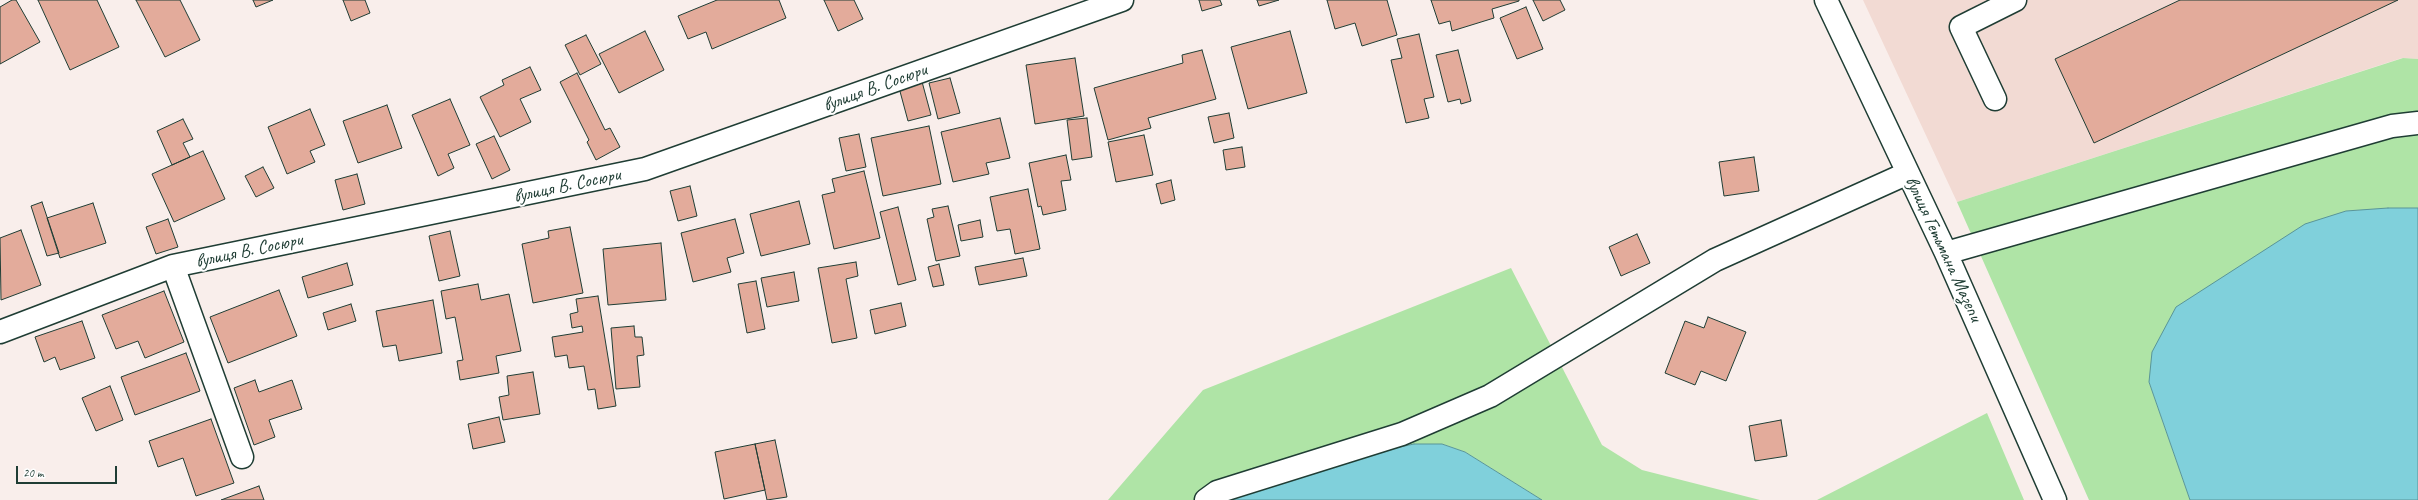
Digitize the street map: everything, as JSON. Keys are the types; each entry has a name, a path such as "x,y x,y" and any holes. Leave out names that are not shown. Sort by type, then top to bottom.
{"street":[{"name":"вулиця В. Сосюри","path":"0,332 173,266 645,170 1122,0"},
{"name":"вулиця Гетьмана Мазепи","path":"1826,0 1946,253 2055,500"},
{"path":"1995,99 1961,27 2014,0"},
{"path":"1946,253 2392,126 2418,124"},
{"path":"1206,500 1217,492 1402,434 1490,396 1715,260 1908,173"},
{"path":"173,266 242,456"}],"shaded area":[{"path":"1863,0 2418,0 2418,59 2402,58 1957,202"}],"green space":[{"path":"2403,58 2418,59 2418,208 2346,211 2149,382 2190,500 2089,500 1957,202"},
{"path":"1511,268 1602,445 1642,470 1760,500 1542,500 1465,452 1442,444 1414,444 1386,450 1223,500 1108,500 1203,390"},
{"path":"1987,413 2024,500 1817,500"}],"water":[{"path":"2388,208 2418,208 2418,500 2190,500 2149,382 2152,352 2176,307 2305,224 2346,211"},
{"path":"1414,444 1442,444 1465,452 1542,500 1223,500 1386,450"}],"building":[{"path":"12,0 16,0 40,42 0,64 0,7"},
{"path":"38,0 97,0 119,47 70,70"},
{"path":"136,0 180,0 200,40 165,57"},
{"path":"253,0 273,0 256,7"},
{"path":"343,0 365,0 370,13 351,21"},
{"path":"717,0 779,0 786,18 712,49 706,32 688,39 678,16"},
{"path":"824,0 854,0 863,19 838,31"},
{"path":"1199,0 1220,0 1222,5 1202,11"},
{"path":"1257,0 1279,0 1259,6"},
{"path":"1327,0 1387,0 1397,35 1362,46 1355,23 1335,29"},
{"path":"1431,0 1519,1 1492,9 1494,18 1452,31 1450,21 1439,24"},
{"path":"1533,0 1560,0 1565,10 1543,21"},
{"path":"2180,0 2398,0 2094,143 2055,59"},
{"path":"1526,7 1543,49 1517,59 1500,18"},
{"path":"645,31 664,70 619,93 599,54"},
{"path":"1290,31 1307,93 1248,109 1231,47"},
{"path":"1419,34 1434,97 1424,99 1429,118 1406,123 1391,60 1402,58 1397,39"},
{"path":"586,35 601,64 580,75 565,45"},
{"path":"1202,50 1216,99 1148,118 1151,128 1108,140 1094,88 1183,63 1182,55"},
{"path":"1458,50 1471,101 1461,104 1460,99 1448,102 1436,55"},
{"path":"1075,58 1084,116 1035,124 1026,65"},
{"path":"530,67 541,90 520,99 531,122 500,137 480,97 504,85 502,80"},
{"path":"577,73 605,130 610,128 620,147 596,160 587,142 589,140 560,82"},
{"path":"921,78 931,115 908,121 898,84"},
{"path":"950,78 960,113 938,119 929,83"},
{"path":"450,99 470,145 448,154 454,168 438,176 412,115"},
{"path":"387,105 402,148 358,163 343,121"},
{"path":"310,109 325,145 310,151 315,162 287,174 268,127"},
{"path":"1229,113 1234,138 1214,143 1208,117"},
{"path":"1000,118 1010,158 986,163 989,174 953,182 941,132"},
{"path":"1087,118 1092,157 1072,160 1067,120"},
{"path":"183,119 193,139 183,143 190,157 172,165 157,131"},
{"path":"929,126 941,184 883,196 871,138"},
{"path":"859,134 866,167 846,171 839,138"},
{"path":"1144,135 1153,175 1116,182 1108,142"},
{"path":"494,136 510,170 492,179 476,144"},
{"path":"1242,147 1245,167 1226,170 1223,150"},
{"path":"203,151 225,199 174,222 152,174"},
{"path":"1066,155 1071,180 1061,181 1066,210 1043,215 1041,206 1038,207 1029,163"},
{"path":"1754,157 1759,191 1724,196 1719,162"},
{"path":"263,167 274,188 256,197 245,176"},
{"path":"864,171 880,238 834,249 822,195 835,192 832,179"},
{"path":"357,174 365,204 343,210 335,180"},
{"path":"1171,180 1175,200 1161,204 1156,184"},
{"path":"690,186 697,216 678,221 670,191"},
{"path":"1028,189 1040,249 1015,254 1010,229 997,231 990,197"},
{"path":"799,201 810,244 761,256 750,214"},
{"path":"42,202 59,253 47,256 31,206"},
{"path":"93,203 106,243 60,258 47,218"},
{"path":"948,206 960,256 936,261 927,219 934,217 932,209"},
{"path":"898,207 916,280 898,285 880,212"},
{"path":"168,219 178,247 156,254 146,227"},
{"path":"735,219 744,253 727,258 731,272 693,282 681,233"},
{"path":"980,220 983,237 961,241 958,225"},
{"path":"570,227 583,293 533,303 522,244 549,238 548,231"},
{"path":"21,230 41,285 1,300 0,238"},
{"path":"450,231 460,276 439,281 429,236"},
{"path":"1637,234 1650,263 1621,276 1609,247"},
{"path":"661,243 666,300 608,305 603,249"},
{"path":"1023,258 1027,276 979,285 975,267"},
{"path":"856,262 858,276 846,279 857,338 832,343 818,268"},
{"path":"347,263 353,285 308,298 302,277"},
{"path":"939,264 944,285 933,287 928,267"},
{"path":"794,272 799,301 767,307 761,278"},
{"path":"756,281 765,329 747,333 738,284"},
{"path":"478,284 481,300 509,294 521,351 496,356 499,373 460,380 457,361 463,360 455,317 446,319 441,291"},
{"path":"279,290 297,336 228,363 210,317"},
{"path":"164,291 184,342 145,358 138,341 116,349 102,315"},
{"path":"598,296 616,406 598,409 595,389 588,390 584,366 569,368 567,355 555,357 552,337 583,332 582,326 572,328 570,314 578,312 576,299"},
{"path":"433,300 442,353 399,361 396,345 383,347 376,311"},
{"path":"901,303 906,326 875,334 870,310"},
{"path":"351,304 356,321 328,330 323,313"},
{"path":"1708,317 1746,332 1726,381 1701,371 1695,385 1665,373 1685,321 1704,328"},
{"path":"82,321 95,358 60,370 55,357 44,362 35,337"},
{"path":"634,326 635,337 642,337 644,355 637,356 640,387 616,389 611,328"},
{"path":"186,353 200,391 135,415 121,377"},
{"path":"533,372 540,414 503,420 499,397 509,395 507,376"},
{"path":"255,380 259,392 292,380 302,409 269,420 275,437 254,445 234,388"},
{"path":"110,386 123,420 96,431 82,398"},
{"path":"499,417 505,442 473,449 468,424"},
{"path":"211,419 234,483 196,496 183,458 158,467 149,441"},
{"path":"1781,420 1787,456 1755,461 1749,426"},
{"path":"775,440 787,497 767,500 755,444"},
{"path":"755,444 765,490 724,499 715,452"},
{"path":"259,486 264,500 221,500"}]}
